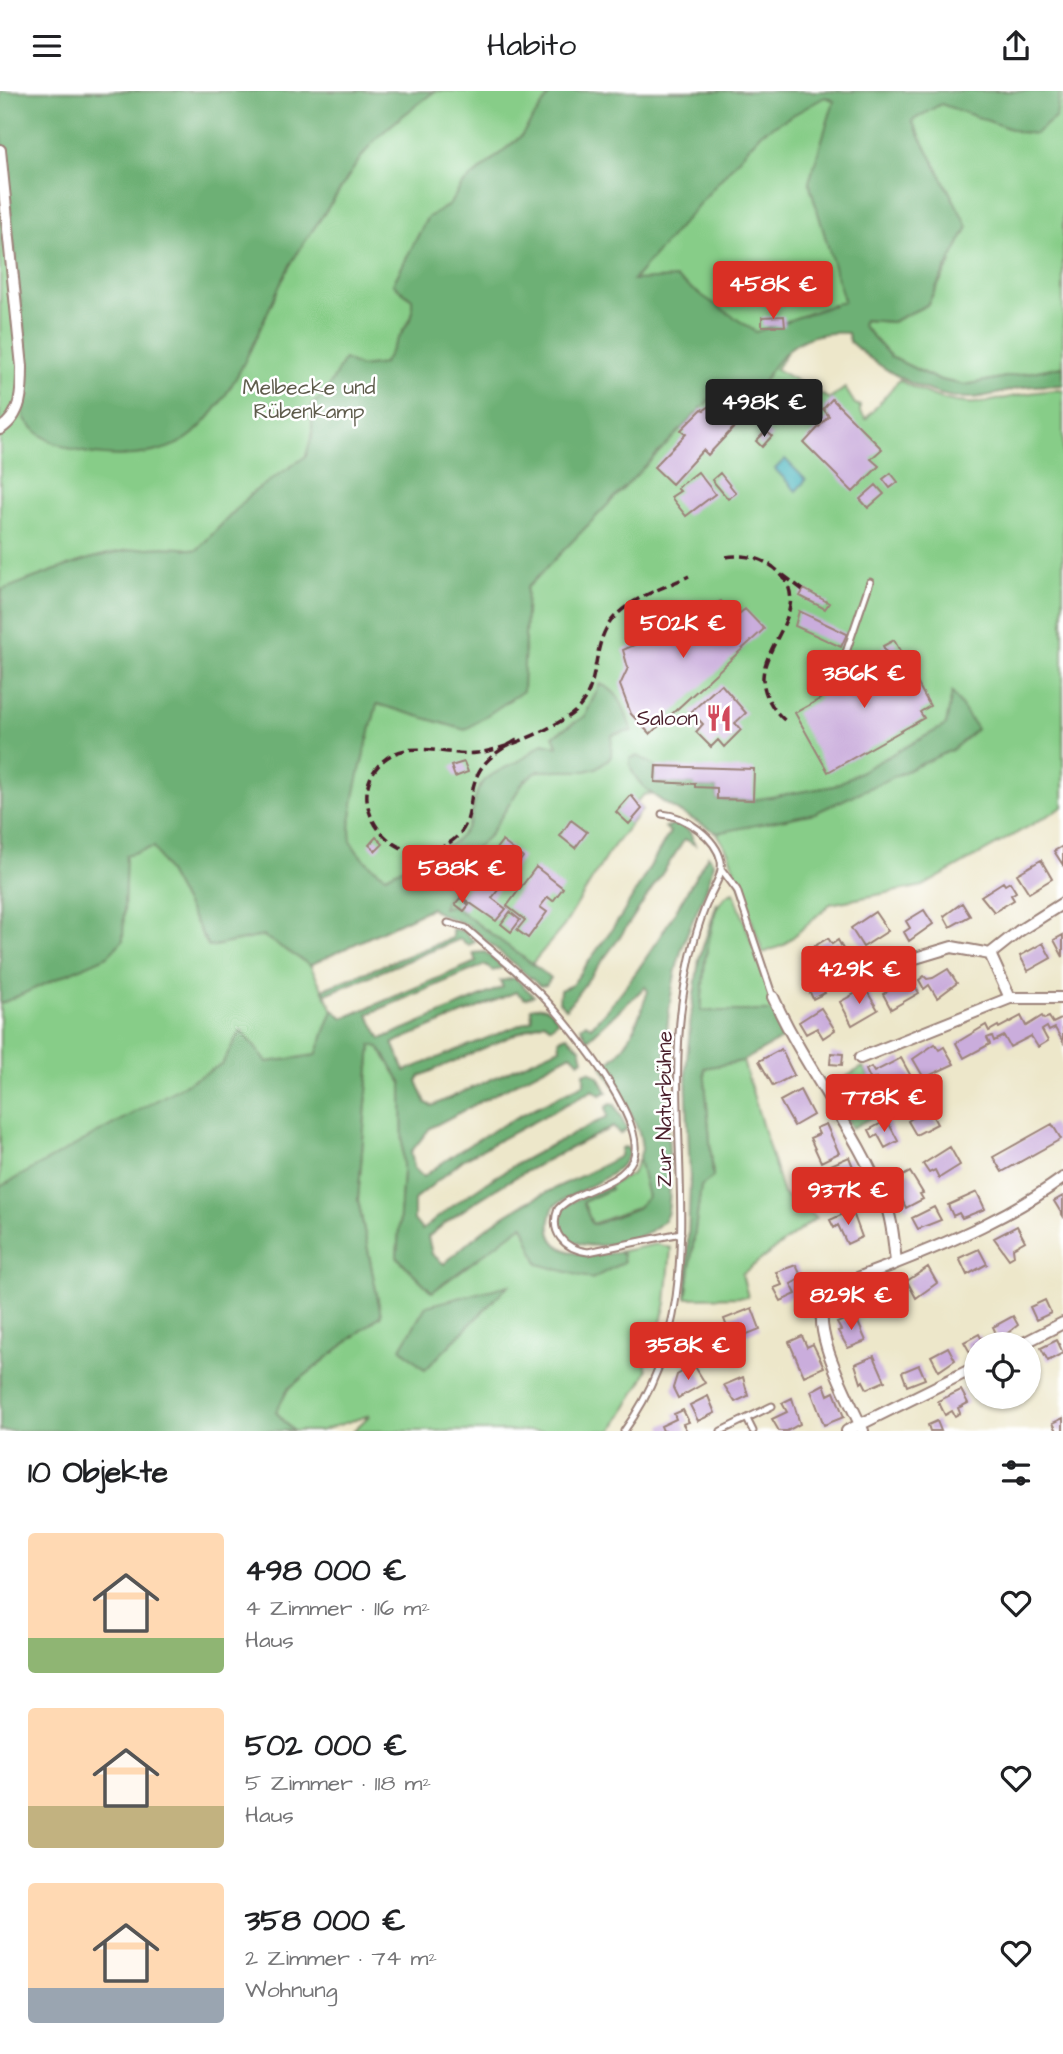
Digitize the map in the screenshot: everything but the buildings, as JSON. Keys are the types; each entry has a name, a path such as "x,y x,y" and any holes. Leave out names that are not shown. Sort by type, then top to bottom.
{"street":[{"path":"0,151 22,367 22,391 18,408 10,423 0,429"},
{"path":"990,954 1019,930 1063,903"},
{"path":"829,984 952,947 990,954"},
{"path":"990,954 1010,998"},
{"path":"773,997 793,1041 880,1193 890,1220 896,1263"},
{"path":"860,1058 1010,998 1063,998"},
{"path":"862,1427 825,1343 821,1309 835,1290 980,1228 1027,1203 1063,1178"},
{"path":"1041,1334 1063,1323"},
{"path":"846,1431 862,1427 964,1373"}],"lane":[{"path":"839,673 870,582"},
{"path":"662,814 683,819 717,849 722,870 737,890 773,997"},
{"name":"Zur Naturbühne","path":"624,1431 650,1385 670,1331 678,1291 681,1233 676,1080 680,1018 693,946 706,906 722,870"},
{"path":"448,923 466,928 557,1012 606,1080 632,1128 636,1149 627,1168 558,1209 555,1226 561,1240 576,1249 588,1252 681,1233"},
{"path":"721,1431 772,1406"},
{"path":"747,1419 753,1431"}],"green space":[{"name":"Melbecke und Rübenkamp","path":"0,91 1059,91 1055,118 1060,91 1063,91 1063,366 965,385 936,379 891,357 862,325 864,320 892,322 927,305 950,264 799,333 776,369 830,399 845,388 855,404 860,406 860,412 866,419 899,380 931,395 964,403 1063,390 1063,807 923,886 830,904 784,945 763,953 729,854 717,833 654,795 645,794 636,802 642,809 607,855 564,926 531,965 452,905 443,909 424,901 273,941 310,965 333,1010 321,1043 326,1045 0,1431"},
{"path":"0,91 435,91 384,132 360,159 293,260 236,378 209,417 193,434 176,445 154,452 104,455 56,444 37,432 24,417 26,349 0,122"},
{"path":"552,91 1060,91 1056,117 1035,134 1019,132 941,104 912,121 968,227 927,305 892,322 864,320 862,325 891,357 936,379 965,385 1063,366 1063,385 1025,387 971,398 939,394 905,380 875,362 849,341 848,333 827,333 810,337 784,354 745,412 718,391 527,588 523,691 465,730 377,704 354,796 350,832 358,853 386,876 414,862 415,854 443,848 458,839 468,824 476,794 483,783 544,743 558,747 553,736 585,716 600,684 618,697 632,731 612,735 611,757 596,768 586,771 539,771 524,781 489,836 469,854 466,871 448,895 443,908 452,905 551,978 546,985 540,986 470,927 431,908 310,965 263,936 209,947 154,847 126,855 123,940 108,956 0,1004 2,590 74,564 122,551 172,547 197,550 252,493 306,456 312,435 312,405 325,394 344,359 360,367 383,364 412,316 412,299 393,284 427,218 449,205 462,185 521,136","holes":["825,97 834,101 809,182 844,301 756,332 676,278 633,280 761,133"]},
{"path":"952,692 977,729 952,750 815,813 717,833 663,802 639,781 632,770 630,758 638,756 656,766 655,782 717,788 717,799 753,800 834,786 946,725"},
{"path":"679,824 690,832 695,845 685,839 620,937 566,1009 559,1002 560,990 572,985 622,915 670,832 665,827"},
{"path":"708,855 713,862 711,872 679,957 668,1021 665,1068 670,1191 666,1217 644,1234 626,1241 608,1245 575,1242 564,1234 560,1220 563,1210 570,1203 609,1186 611,1189 583,1202 592,1224 596,1224 637,1208 648,1197 639,1159 642,1149 640,1135 632,1116 602,1066 612,1060 626,1043 648,991 645,987 587,1040 581,1027 586,1023 591,1027 625,987 655,945"},
{"path":"734,892 776,1011 701,1011 704,963 711,925 716,909 724,897"},
{"path":"717,903 705,960 701,1011 776,1011 785,1037 743,1061 704,1068 713,1177 701,1186 686,1298 690,1182 686,1070 699,959"},
{"path":"452,929 463,931 475,942 468,945 460,939 326,994 323,989 452,938"},
{"path":"485,952 503,967 493,971 484,965 368,1014 381,1039 503,987 500,981 515,978 534,996 525,999 516,992 393,1043 405,1071 532,1020 531,1008 547,1008 558,1021 551,1027 544,1022 420,1076 417,1081 426,1103 432,1106 560,1048 559,1039 567,1036 580,1048 583,1059 579,1062 571,1054 430,1128 411,1152 414,1168 423,1177 501,1126 584,1084 584,1073 589,1071 599,1077 607,1092 600,1095 593,1090 464,1159 414,1200 414,1220 422,1230 467,1196 511,1168 607,1117 606,1107 611,1104 615,1105 627,1129 620,1134 613,1127 541,1163 471,1205 428,1237 432,1254 444,1264 507,1214 620,1156 621,1148 625,1147 629,1149 627,1158 620,1167 599,1182 554,1206 550,1222 551,1235 557,1244 566,1250 591,1255 618,1252 622,1254 624,1262 592,1279 538,1264 523,1225 432,1292 397,1257 403,1172 402,1083 379,1047 371,1045 358,1200 381,1315 288,1389 276,1412 293,1431 0,1431 0,1187 222,1064 241,1030 267,1062 316,1055 333,1010 344,1018 476,962 473,953"},
{"path":"371,1045 378,1046 402,1083 403,1172 397,1257 432,1292 523,1224 538,1264 622,1254 618,1252 657,1244 671,1248 666,1303 650,1363 645,1363 647,1370 643,1379 612,1431 353,1431 370,1415 320,1431 293,1431 276,1412 288,1389 381,1315 358,1200"},
{"path":"743,1061 783,1194 816,1218 742,1274 748,1297 686,1298 701,1185 713,1177 704,1068"},
{"path":"863,1067 887,1109 852,1128 829,1087"},
{"path":"639,1159 648,1197 637,1208 592,1224 583,1202 611,1189 609,1186 632,1174"},
{"path":"509,1285 425,1370 401,1348 426,1306"}],"water":[{"path":"785,459 806,480 796,491 775,469"}],"railway":[{"path":"726,557 745,556 762,561 773,567 785,580 790,594 790,608 766,663 763,677 770,703 788,723"},
{"path":"783,575 803,590"},
{"path":"517,740 512,743 507,746 502,749 492,756 480,770 472,791 467,822 462,831 442,847 423,852 405,849 389,840 377,827 369,811 367,793 371,776 384,760 405,750 466,754 488,751 500,748 512,744 523,740 566,718 578,709 586,698 604,633 611,621 637,600 689,576"}],"place":[{"name":"Saloon","path":"719,718"}]}
